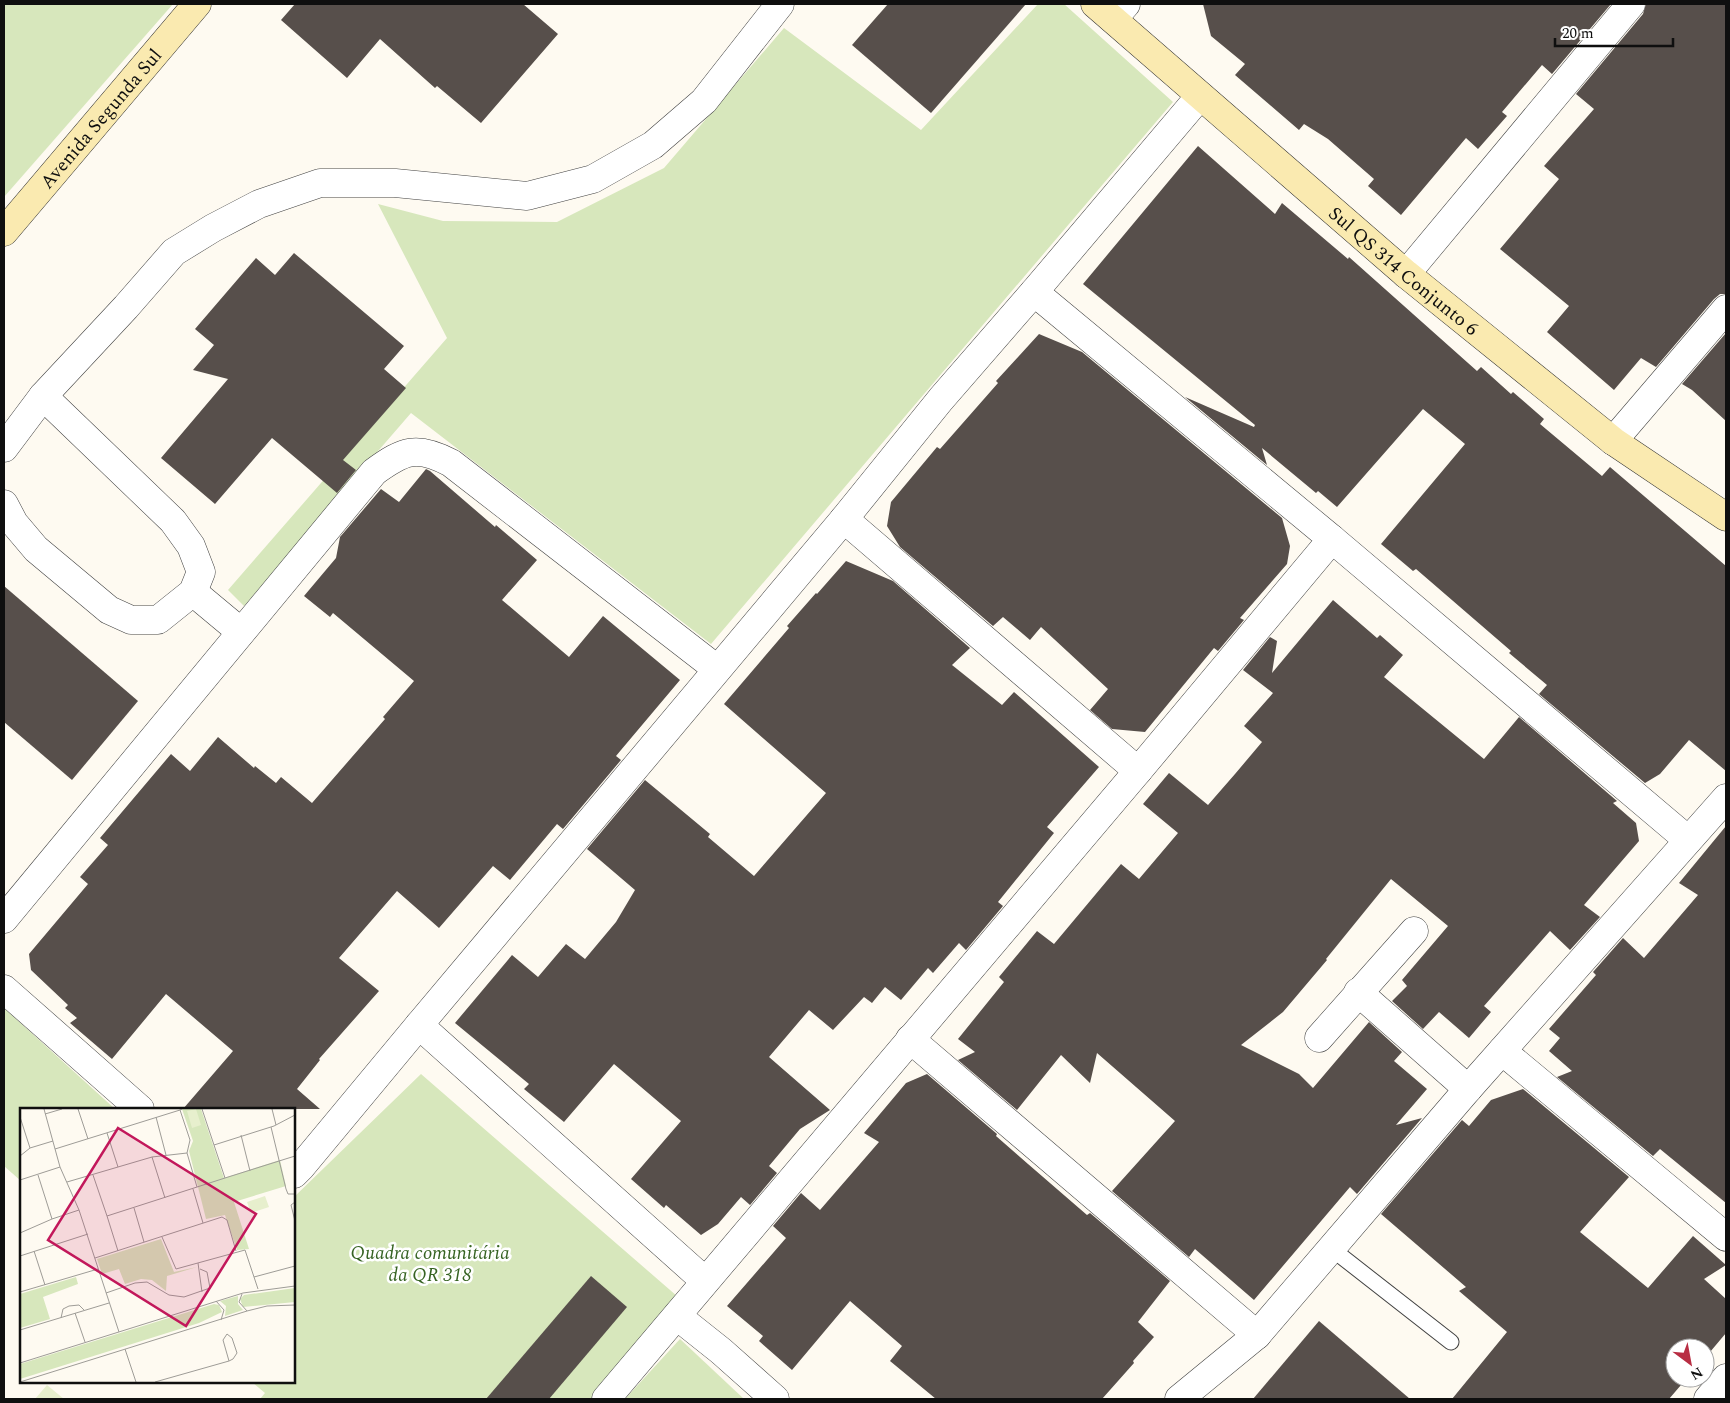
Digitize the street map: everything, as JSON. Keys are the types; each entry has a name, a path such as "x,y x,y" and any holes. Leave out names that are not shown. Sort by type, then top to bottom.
{"street":[{"name":"Avenida Segunda Sul","path":"4,232 197,4"},
{"path":"4,448 43,396 126,308 174,252 213,228 259,204 320,183 395,183 528,196 594,179 653,145 704,101 780,4"},
{"path":"1406,274 1631,4"},
{"name":"Sul QS 314 Conjunto 6","path":"1111,9 1200,96 1406,274 1613,442 1726,517"},
{"path":"295,1173 844,519 941,399 1200,96"},
{"path":"1034,292 1332,539 1688,840"},
{"path":"1613,442 1726,309"},
{"path":"4,504 14,523 36,550 109,610 131,620 158,620 193,592 201,572 191,546 174,522 43,396"},
{"path":"4,919 374,472 389,461 404,454 418,451 434,454 451,463 717,669"},
{"path":"844,519 1138,771"},
{"path":"606,1399 1332,539"},
{"path":"193,592 241,632"},
{"path":"1179,1399 1257,1335 1468,1088 1726,798"},
{"path":"1319,1038 1414,931"},
{"path":"4,989 139,1108"},
{"path":"1358,992 1468,1088"},
{"path":"419,1025 705,1281"},
{"path":"910,1039 1257,1335"},
{"path":"1502,1050 1726,1237"},
{"path":"677,1316 721,1351 775,1399"},
{"path":"1708,1399 1726,1378"}],"lane":[{"path":"1332,1248 1451,1342"}],"green space":[{"path":"4,4 173,4 4,197"},
{"path":"1038,4 1064,4 1173,102 711,644 411,413 244,606 228,590 447,338 378,204 443,221 557,222 664,168 784,28 921,130"},
{"path":"4,1008 114,1108 20,1108 20,1180 4,1166"},
{"name":"Quadra comunitária da QR 318","path":"421,1074 685,1303 605,1399 260,1399 265,1393 253,1383 295,1383 295,1196"},
{"path":"680,1339 744,1399 625,1399"},
{"path":"47,1385 64,1399 35,1399"}],"building":[{"path":"295,4 523,4 558,34 481,123 437,86 435,88 380,39 347,78 281,20"},
{"path":"888,4 1026,4 931,113 852,45"},
{"path":"1203,4 1611,4 1552,74 1542,65 1502,112 1507,116 1478,149 1466,138 1401,215 1368,186 1374,179 1328,139 1304,124 1299,130 1235,75 1245,64 1211,36"},
{"path":"1646,4 1726,4 1726,294 1720,294 1714,299 1656,367 1641,358 1614,390 1547,332 1569,306 1500,249 1559,179 1544,166 1594,109 1576,94 1643,14"},
{"path":"1198,146 1275,214 1282,203 1348,259 1349,257 1477,371 1481,367 1511,394 1513,392 1544,419 1540,424 1602,476 1610,467 1726,566 1726,771 1689,740 1660,774 1645,783 1539,694 1547,685 1509,653 1511,651 1416,569 1413,571 1381,544 1465,444 1423,409 1337,507 1318,491 1316,493 1262,448 1267,465 1185,397 1254,427 1255,425 1083,284"},
{"path":"294,253 404,346 384,369 406,388 343,460 356,470 337,493 272,438 215,504 161,458 228,379 193,370 214,345 195,329 256,258 275,275"},
{"path":"1726,333 1726,421 1692,390 1682,384"},
{"path":"1039,334 1082,352 1282,518 1290,546 1287,564 1240,618 1244,620 1218,651 1214,648 1145,732 1112,729 1090,710 1108,689 1041,627 1030,640 1003,617 993,626 900,547 887,526 891,502 937,447 940,449 998,383 996,381"},
{"path":"426,469 430,471 537,560 502,600 569,657 603,616 680,680 616,756 621,760 563,829 557,824 510,880 493,866 439,928 397,891 339,958 379,991 319,1059 297,1089 320,1109 184,1108 233,1051 166,994 112,1059 70,1023 77,1018 65,1008 68,1005 31,970 29,954 88,884 80,877 108,845 100,838 171,754 190,771 218,737 254,768 255,766 276,783 281,777 312,803 385,719 383,717 414,681 333,613 330,617 304,596 336,558 340,537 381,489 399,502"},
{"path":"846,561 893,581 970,648 952,665 1002,705 1014,692 1099,767 1047,827 1054,833 998,902 1003,906 966,950 959,943 933,973 928,968 901,1000 885,987 872,1003 864,997 833,1030 809,1010 769,1057 830,1110 800,1129 769,1166 777,1173 750,1205 741,1197 718,1224 701,1235 666,1205 664,1208 631,1179 681,1121 614,1064 564,1122 524,1089 529,1084 455,1023 512,955 538,977 566,944 585,959 616,922 635,890 587,849 645,780 710,834 708,837 754,876 826,793 724,704 789,628 787,626"},
{"path":"4,586 138,701 72,780 4,722"},
{"path":"1333,600 1377,638 1380,635 1403,655 1384,677 1484,759 1519,717 1617,801 1613,803 1636,823 1639,841 1584,905 1600,917 1570,950 1550,931 1484,1006 1491,1012 1469,1038 1439,1012 1423,1029 1392,1001 1407,986 1402,980 1448,926 1391,879 1283,1012 1241,1045 1299,1074 1313,1088 1369,1022 1402,1052 1394,1061 1427,1089 1396,1125 1422,1118 1357,1194 1350,1187 1254,1300 1195,1249 1189,1257 1112,1191 1175,1121 1097,1053 1090,1083 1061,1055 1017,1110 958,1060 975,1052 958,1039 1004,982 999,977 1037,931 1054,944 1121,864 1139,879 1178,833 1143,804 1169,773 1208,805 1235,774 1262,742 1244,726 1273,693 1243,670 1270,637 1277,641 1272,673"},
{"path":"1726,826 1726,1203 1660,1149 1653,1156 1557,1077 1572,1071 1549,1051 1560,1038 1549,1029 1596,975 1593,972 1623,938 1644,958 1698,895 1679,883"},
{"path":"927,1074 1087,1215 1090,1213 1170,1281 1138,1322 1154,1337 1102,1399 936,1399 890,1361 902,1346 850,1301 792,1370 759,1341 763,1336 727,1306 786,1238 773,1226 801,1193 820,1210 879,1142 864,1133 906,1083"},
{"path":"1523,1089 1629,1177 1580,1232 1648,1288 1693,1236 1726,1265 1704,1279 1726,1299 1726,1333 1715,1346 1715,1338 1665,1338 1665,1388 1678,1388 1669,1399 1452,1399 1507,1332 1459,1291 1466,1287 1381,1214 1462,1120 1469,1126 1491,1100"},
{"path":"591,1276 627,1307 549,1399 486,1399"},
{"path":"1319,1321 1410,1399 1253,1399"}]}
